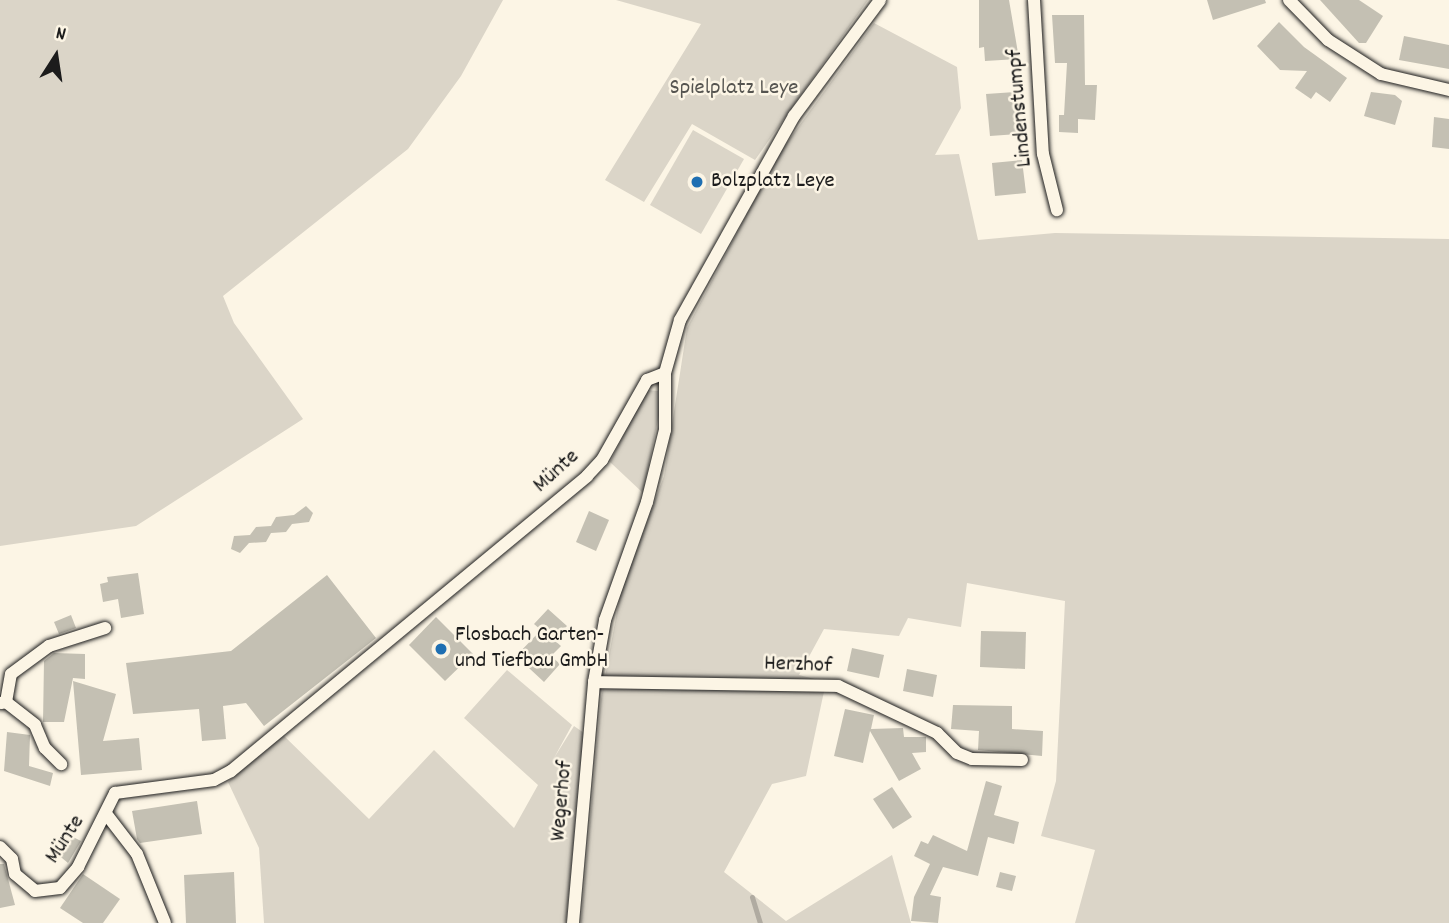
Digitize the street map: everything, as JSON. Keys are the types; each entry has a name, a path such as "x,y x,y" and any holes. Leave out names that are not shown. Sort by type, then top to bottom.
{"street":[{"path":"665,373 680,320 774,150 805,99 880,0"},
{"name":"Lindenstumpf","path":"1034,0 1043,154 1057,210"},
{"path":"1289,0 1328,40 1381,74 1449,90"},
{"name":"Wegerhof","path":"573,923 594,682 605,620 647,502 664,430 665,373"},
{"name":"Münte","path":"0,847 12,859 15,874 35,891 60,888 78,867 107,815 115,793 214,780 231,771 587,476 602,460 646,380 665,373"},
{"path":"61,764 45,748 35,725 3,703 11,674 49,646 105,628"},
{"name":"Herzhof","path":"594,682 838,686 937,733 957,753 972,759 1022,760"},
{"name":"Münte","path":"107,815 137,854 165,923"}],"green space":[{"path":"0,0 503,0 461,76 408,149 223,296 234,323 303,419 136,526 0,546"},
{"name":"Spielplatz Leye","path":"616,0 868,0 755,160 692,124 644,202 605,180 701,24"},
{"path":"874,23 957,67 961,108 935,155 959,154 978,240 1055,233 1449,239 1449,923 1075,923 1095,850 1041,836 1056,781 1065,601 967,583 961,627 908,618 899,636 824,629 799,675 826,682 806,776 772,784 724,872 786,921 892,855 911,923 581,923 601,699 620,595 664,476 687,328 778,155"},
{"name":"Bolzplatz Leye","path":"693,130 744,159 701,234 650,205"},
{"path":"646,390 658,391 659,415 643,493 610,462"},
{"path":"507,670 572,725 554,758 574,726 584,733 566,923 264,923 259,848 228,782 281,733 369,819 434,750 514,828 538,785 464,718"}],"building":[{"path":"979,0 1009,0 1019,59 985,61 984,47 979,48"},
{"path":"1207,0 1265,0 1266,3 1213,20"},
{"path":"1320,0 1359,0 1383,16 1366,43 1359,43"},
{"path":"1052,15 1084,15 1085,85 1097,85 1095,120 1078,119 1078,133 1059,132 1059,115 1064,115 1067,63 1055,63"},
{"path":"1279,22 1304,47 1347,78 1330,102 1316,92 1311,99 1295,88 1307,71 1280,70 1257,46"},
{"path":"1404,36 1449,45 1449,69 1399,60"},
{"path":"1015,92 1019,134 990,136 986,94"},
{"path":"1371,92 1395,95 1402,101 1395,125 1364,116"},
{"path":"1434,117 1449,119 1449,149 1432,147"},
{"path":"1022,160 1026,193 995,196 992,163"},
{"path":"306,506 313,513 309,522 292,524 286,532 271,533 266,542 249,543 240,553 231,549 234,536 250,535 256,527 271,526 276,517 294,515"},
{"path":"589,511 609,520 596,551 576,542"},
{"path":"138,573 144,614 121,618 118,599 103,602 100,584 108,582 107,577"},
{"path":"327,575 376,638 264,726 246,703 223,706 226,739 202,741 199,709 133,714 126,663 231,651"},
{"path":"548,609 567,626 554,640 561,646 551,656 560,664 544,682 516,656 541,630 534,624"},
{"path":"71,615 76,628 59,634 54,622"},
{"name":"Flosbach Garten- und Tiefbau GmbH","path":"436,617 473,654 445,681 409,645"},
{"path":"981,631 1026,632 1025,669 980,667"},
{"path":"852,648 884,655 879,678 847,671"},
{"path":"54,653 85,654 85,679 73,678 64,722 43,722 44,661"},
{"path":"907,669 937,675 933,697 903,691"},
{"path":"73,681 116,694 103,741 139,738 142,770 81,775"},
{"path":"953,705 1012,706 1012,729 1043,731 1042,756 978,750 979,731 951,729"},
{"path":"845,709 874,715 871,729 903,728 904,737 926,737 926,752 912,753 921,769 899,781 870,731 863,763 834,756"},
{"path":"7,732 30,735 29,766 53,773 50,786 4,771"},
{"path":"986,781 1002,786 994,815 1019,822 1014,844 988,837 978,876 943,867 930,895 941,897 938,923 911,921 914,897 930,864 914,856 921,841 928,844 933,835 967,851"},
{"path":"892,787 912,817 893,829 873,799"},
{"path":"197,801 202,834 140,843 137,839 132,811"},
{"path":"71,836 81,841 68,863 56,853"},
{"path":"0,864 4,864 15,905 0,908"},
{"path":"234,872 236,923 186,923 184,875"},
{"path":"1000,872 1016,876 1012,891 996,887"},
{"path":"83,874 120,899 103,923 83,923 60,908"}],"waterway":[{"path":"752,897 760,923"}],"place":[{"name":"Bolzplatz Leye","path":"697,182"},
{"name":"Flosbach Garten- und Tiefbau GmbH","path":"441,649"}]}
